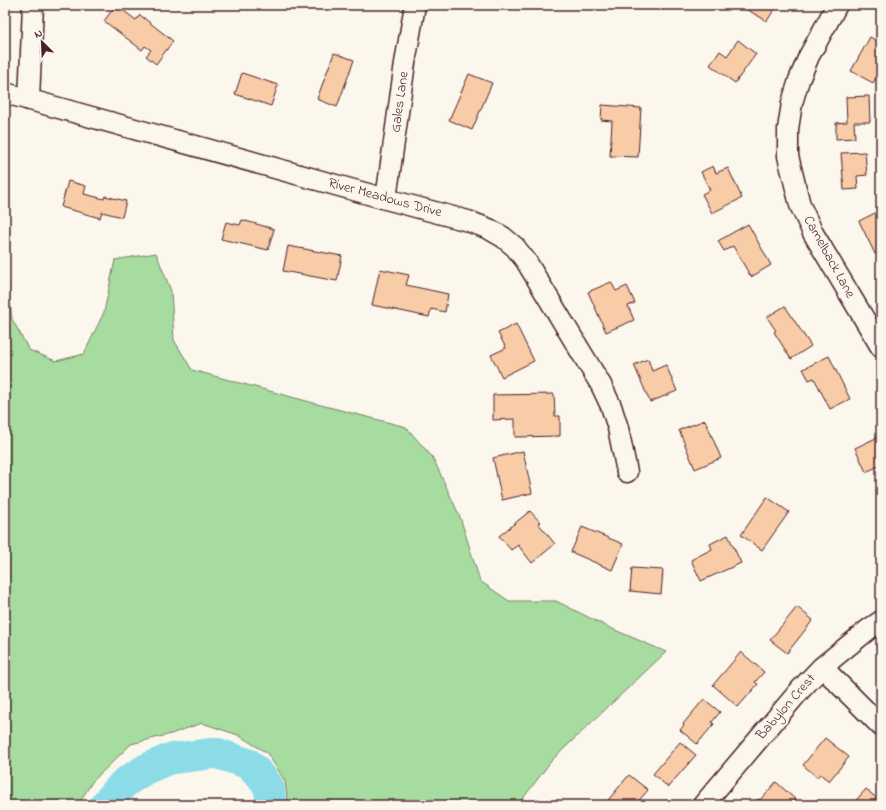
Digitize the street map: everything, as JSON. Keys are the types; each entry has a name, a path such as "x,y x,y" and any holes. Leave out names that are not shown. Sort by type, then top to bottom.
{"street":[{"path":"29,100 33,5"},
{"name":"Gales Lane","path":"386,199 405,63 415,5"},
{"name":"Camelback Lane","path":"837,5 809,56 799,80 792,103 788,129 788,156 800,205 813,233 881,347"},
{"name":"River Meadows Drive","path":"5,93 468,221 489,229 503,237 526,261 602,385 618,428 627,472"},
{"name":"Babylon Crest","path":"703,805 801,689 822,667 881,621"},
{"path":"822,667 881,726"}],"green space":[{"path":"156,253 171,291 174,340 192,370 406,427 433,458 460,517 480,581 509,601 556,601 608,627 666,652 552,760 518,805 288,805 285,781 267,753 238,735 202,723 171,734 131,744 92,782 78,805 5,805 5,259 12,319 29,350 56,361 84,354 104,312 115,260"}],"building":[{"path":"116,5 136,20 140,15 173,41 156,64 146,56 151,50 145,46 142,50 104,21"},
{"path":"745,5 777,5 767,21 744,8"},
{"path":"870,37 881,43 881,69 873,83 851,71"},
{"path":"738,40 756,54 735,83 710,65 720,51 727,56"},
{"path":"334,53 354,60 337,107 317,99"},
{"path":"242,73 278,85 271,106 235,94"},
{"path":"469,74 492,83 472,130 449,120"},
{"path":"869,96 870,122 854,122 855,138 836,139 836,123 847,122 846,97"},
{"path":"602,105 641,108 638,157 610,156 612,121 601,120"},
{"path":"865,152 867,175 857,176 858,189 844,190 841,153"},
{"path":"713,166 716,173 728,168 742,198 712,213 702,194 710,190 701,172"},
{"path":"68,181 86,186 84,194 104,199 105,196 126,201 122,217 102,212 100,218 61,207"},
{"path":"881,210 881,251 875,254 859,221"},
{"path":"242,220 274,229 268,250 221,239 226,222 240,225"},
{"path":"748,224 771,265 751,277 733,246 724,251 718,241"},
{"path":"288,246 342,256 337,281 283,271"},
{"path":"380,269 409,275 406,285 448,294 445,312 431,309 429,317 372,305"},
{"path":"611,282 616,291 627,286 635,303 628,306 634,320 606,332 588,292"},
{"path":"785,306 811,346 791,359 774,332 776,331 767,317"},
{"path":"516,324 534,361 502,377 491,355 506,348 498,333"},
{"path":"829,356 850,399 830,409 814,378 809,380 803,369"},
{"path":"648,359 652,371 666,365 677,391 650,402 634,365"},
{"path":"554,394 555,416 560,416 560,436 515,437 515,419 493,420 493,395"},
{"path":"705,420 721,458 695,469 679,430"},
{"path":"880,436 881,465 866,472 855,448"},
{"path":"523,451 532,493 502,500 493,458"},
{"path":"767,497 789,512 762,550 741,535"},
{"path":"530,511 540,522 538,523 555,544 532,563 518,545 511,550 499,536"},
{"path":"582,527 623,544 612,570 571,552"},
{"path":"728,535 741,563 701,581 691,560 712,549 710,544"},
{"path":"632,568 663,570 661,594 630,591"},
{"path":"797,607 813,620 787,653 770,640"},
{"path":"741,652 764,672 755,682 758,684 738,707 713,685"},
{"path":"704,699 720,712 712,722 714,724 697,744 680,730 684,725 683,724"},
{"path":"825,738 849,757 829,781 820,774 817,777 803,765"},
{"path":"680,742 696,755 668,787 653,774"},
{"path":"629,775 648,790 635,805 604,805"},
{"path":"776,782 796,800 792,805 752,805 758,799 760,800"},
{"path":"866,789 881,802 881,805 852,805"}],"waterway":[{"path":"105,805 124,783 146,769 169,759 216,753 249,764 269,787 271,805"}]}
